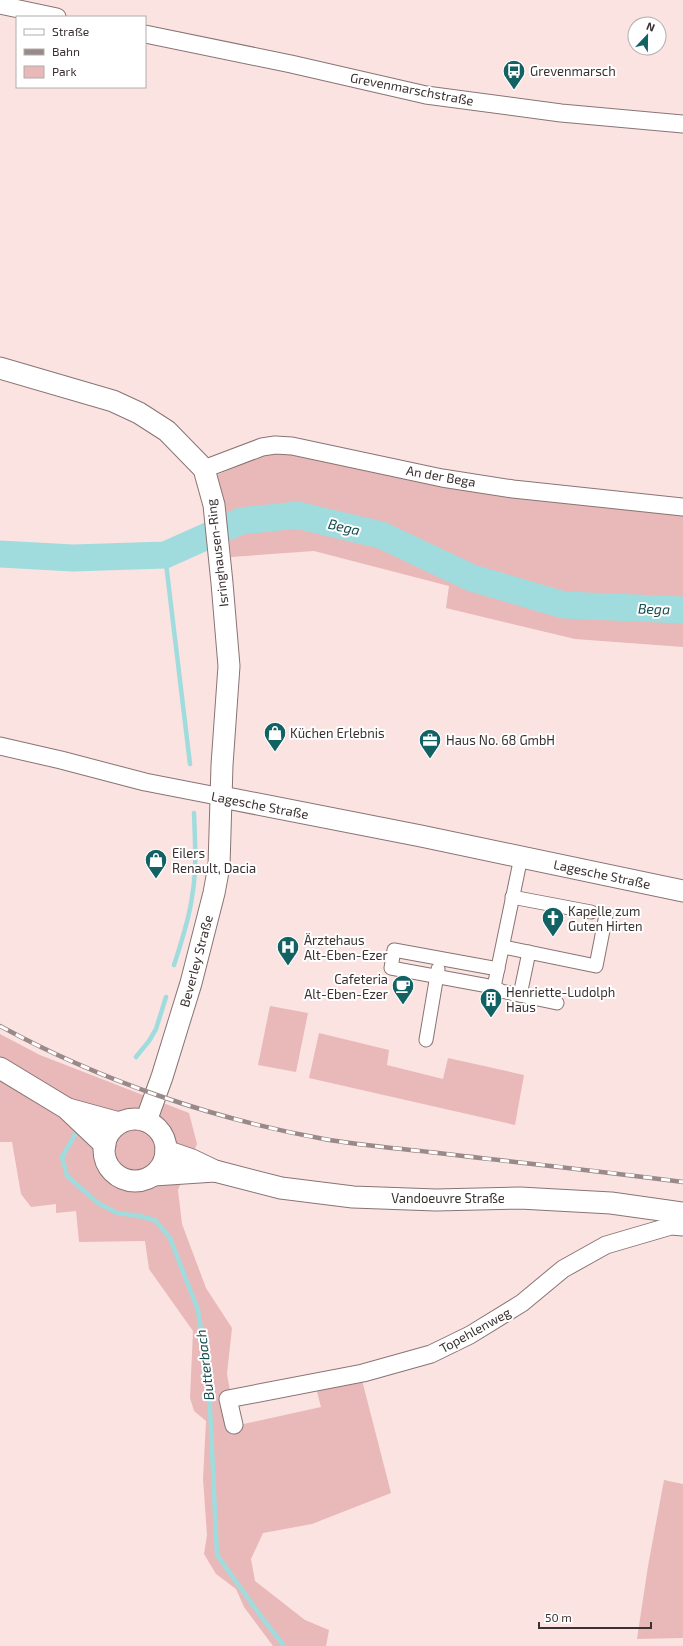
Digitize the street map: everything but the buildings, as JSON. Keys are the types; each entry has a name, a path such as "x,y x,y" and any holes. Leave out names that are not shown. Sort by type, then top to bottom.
{"street":[{"path":"0,4 53,16"},
{"name":"Grevenmarschstraße","path":"146,34 291,64 426,95 561,113 683,124"},
{"name":"Isringhausen-Ring","path":"0,368 113,401 139,413 167,431 204,469 214,504 229,666 222,765 222,797"},
{"name":"An der Bega","path":"204,469 262,447 275,445 292,446 442,478 513,489 683,507"},
{"name":"Lagesche Straße","path":"0,746 145,782 421,836 683,891"},
{"name":"Beverley Straße","path":"146,1121 162,1078 187,998 214,893 219,866 222,797"},
{"path":"494,987 504,947 512,897 521,857"},
{"path":"512,897 590,912"},
{"path":"504,947 596,966 606,915"},
{"path":"498,969 394,950 391,968 494,987 501,991 557,1003"},
{"path":"520,995 529,952"},
{"path":"426,1040 440,959"},
{"path":"0,1068 66,1108 105,1145"},
{"path":"66,1108 119,1124"},
{"path":"137,1119 146,1121 159,1130 163,1136 166,1151 163,1164 154,1175 146,1179 137,1181 119,1177 112,1171 107,1163 105,1154 105,1145 110,1133 119,1124 128,1120 137,1119"},
{"name":"Vandoeuvre Straße","path":"166,1151 192,1160 215,1171 281,1188 353,1197 436,1200 520,1198 612,1203 683,1213"},
{"name":"Vandoeuvre Straße","path":"154,1175 215,1171"},
{"name":"Topehlenweg","path":"234,1425 228,1399 363,1373 431,1354 470,1335 522,1303 563,1269 606,1245 671,1226 683,1227"}],"green space":[{"path":"267,453 293,454 683,513 683,647 575,639 446,608 449,586 314,551 231,557 229,536 221,496 215,476"},
{"path":"270,1006 308,1013 296,1072 258,1065"},
{"path":"319,1033 389,1050 387,1065 443,1079 448,1058 524,1075 515,1125 309,1078"},
{"path":"0,1034 40,1055 189,1113 197,1144 178,1190 182,1224 206,1288 232,1328 227,1374 239,1425 321,1407 316,1388 362,1380 391,1493 312,1524 263,1533 251,1559 255,1581 305,1620 329,1630 326,1646 273,1646 244,1607 236,1589 216,1574 204,1554 207,1535 203,1479 206,1421 194,1411 190,1398 193,1331 149,1269 145,1241 79,1242 76,1211 56,1213 56,1204 31,1207 21,1194 12,1142 0,1142"},
{"path":"664,1480 683,1484 683,1638 637,1639 648,1566"}],"waterway":[{"name":"Bega","path":"0,554 73,558 165,555 241,521 297,515 381,535 472,578 564,605 683,610"},
{"path":"165,555 190,764"},
{"path":"174,965 187,923 194,886 194,813"},
{"path":"136,1057 149,1041 156,1029 166,997"},
{"name":"Butterbach","path":"76,1133 62,1157 67,1176 98,1203 117,1213 155,1220 170,1238 198,1310 209,1386 217,1555 284,1646"}],"railway":[{"path":"0,1026 38,1046 117,1080 199,1109 282,1131 363,1145 683,1182"}],"place":[{"name":"Grevenmarsch","path":"514,90"},
{"name":"Küchen Erlebnis","path":"275,752"},
{"name":"Haus No. 68 GmbH","path":"430,760"},
{"name":"Eilers Renault, Dacia","path":"156,880"},
{"name":"Kapelle zum Guten Hirten","path":"553,938"},
{"name":"Ärztehaus Alt-Eben-Ezer","path":"288,966"},
{"name":"Cafeteria Alt-Eben-Ezer","path":"403,1006"},
{"name":"Henriette-Ludolph Haus","path":"491,1018"}]}
